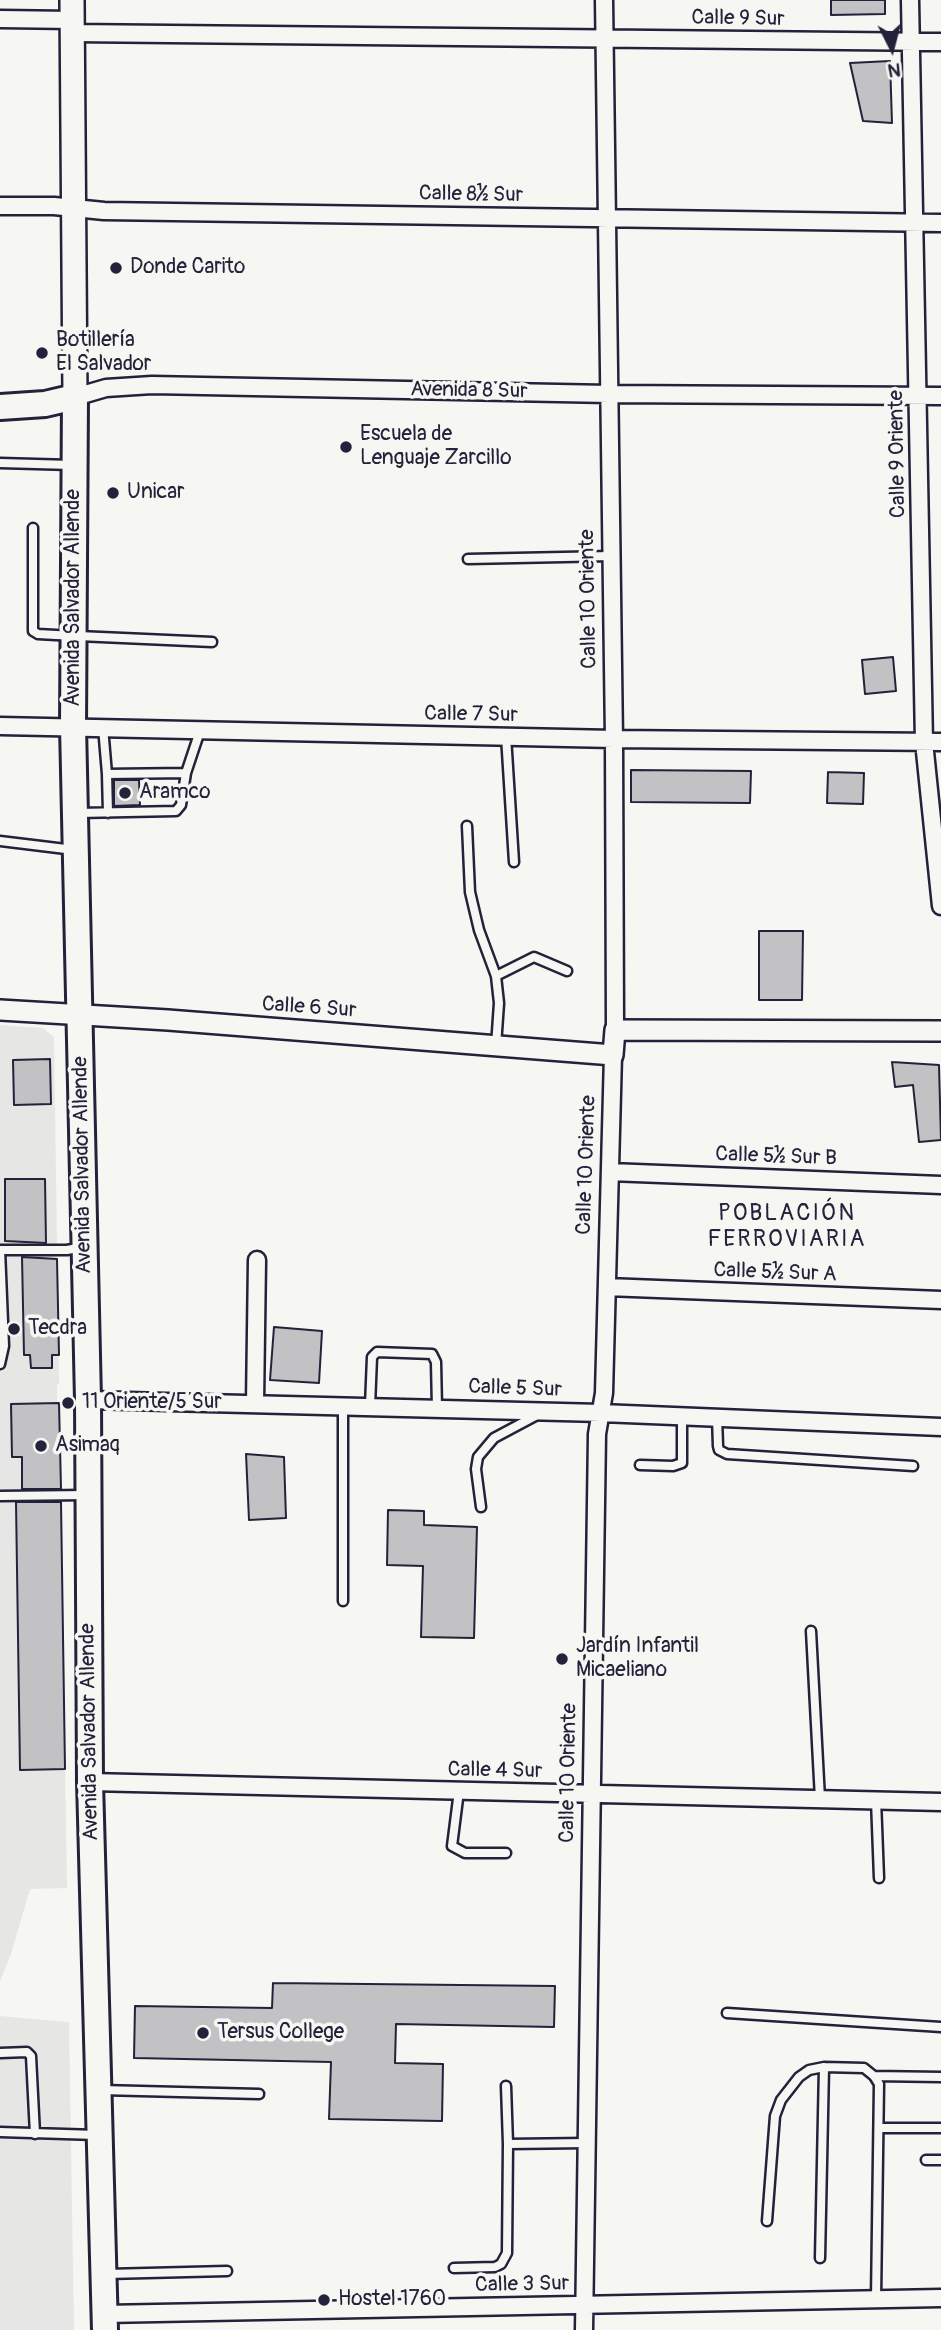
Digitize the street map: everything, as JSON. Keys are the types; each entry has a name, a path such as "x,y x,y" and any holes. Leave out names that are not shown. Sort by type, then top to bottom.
{"main road":[{"name":"Avenida Salvador Allende","path":"73,18 73,726 88,1400 90,1782 105,2322"},
{"name":"Avenida 8 Sur","path":"0,407 45,404 75,397"}],"street":[{"name":"Calle 10 Oriente","path":"584,2330 597,1434 604,1393 615,1030 614,739 604,0"},
{"name":"Calle 9 Oriente","path":"910,0 918,395 941,906"},
{"name":"Calle 9 Sur","path":"0,19 73,18 604,39 941,42"},
{"name":"Calle 8½ Sur","path":"0,205 118,211 941,223"},
{"name":"Avenida 8 Sur","path":"75,397 106,388 152,384 609,394 941,396"},
{"name":"Calle 7 Sur","path":"0,726 614,739 933,742"},
{"name":"Calle 6 Sur","path":"0,1010 613,1055"},
{"path":"615,1030 941,1031"},
{"name":"Calle 5½ Sur B","path":"610,1172 941,1185"},
{"path":"255,1403 257,1260"},
{"name":"Calle 5½ Sur A","path":"607,1287 941,1300"},
{"name":"Calle 5 Sur","path":"88,1400 601,1412 941,1427"},
{"name":"Calle 4 Sur","path":"90,1782 941,1802"},
{"name":"Calle 3 Sur","path":"105,2322 584,2305 941,2298"}],"lane":[{"path":"0,463 75,465"},
{"path":"33,528 33,631 38,634 212,642"},
{"path":"468,559 611,556"},
{"path":"103,727 108,813"},
{"path":"75,813 176,811 181,805 186,773 200,731"},
{"path":"506,736 514,862"},
{"path":"107,774 186,773"},
{"path":"467,826 470,892 479,930 496,976 499,1003 496,1046"},
{"path":"0,841 76,850"},
{"path":"496,976 534,957 567,971"},
{"path":"0,1364 4,1346 0,1250 67,1250 85,1247"},
{"path":"370,1406 372,1357 377,1352 432,1354 436,1362 437,1408"},
{"path":"343,1406 343,1601"},
{"path":"481,1507 476,1469 478,1457 494,1438 544,1411"},
{"path":"640,1465 673,1466 682,1463 682,1416"},
{"path":"717,1417 719,1450 727,1454 913,1466"},
{"path":"0,1496 89,1495"},
{"path":"811,1631 820,1799"},
{"path":"459,1791 452,1846 465,1853 506,1853"},
{"path":"876,1800 880,1878"},
{"path":"727,2013 941,2027"},
{"path":"0,2053 27,2052 31,2056 35,2134"},
{"path":"820,2259 824,2067"},
{"path":"767,2221 775,2116 781,2100 799,2077 809,2070 824,2067 864,2068 879,2084 876,2300"},
{"path":"874,2076 941,2077"},
{"path":"454,2268 495,2267 501,2264 507,2253 506,2086"},
{"path":"98,2090 259,2094"},
{"path":"879,2128 941,2128"},
{"path":"0,2132 100,2135"},
{"path":"508,2144 586,2143"},
{"path":"926,2160 941,2160"},
{"path":"104,2274 227,2271"}],"shaded area":[{"path":"0,1025 43,1028 54,1037 59,1384 57,1402 67,1888 30,1889 0,1981"},
{"path":"0,2016 69,2022 74,2330 0,2330"}],"building":[{"path":"831,0 885,0 885,14 831,15"},
{"path":"890,61 892,123 863,121 850,63"},
{"path":"893,657 896,691 865,694 862,660"},
{"path":"631,770 751,771 750,803 631,802"},
{"path":"828,772 864,773 863,804 827,803"},
{"name":"Aramco","path":"114,780 139,780 140,805 114,806"},
{"path":"759,931 803,931 802,1000 759,1000"},
{"path":"50,1059 51,1104 14,1105 13,1060"},
{"path":"892,1062 939,1065 941,1140 919,1142 913,1085 895,1087"},
{"path":"5,1179 45,1179 46,1243 5,1241"},
{"path":"22,1257 57,1259 59,1355 52,1355 52,1368 31,1368 30,1355 24,1355"},
{"path":"274,1327 322,1331 319,1383 270,1380"},
{"path":"59,1403 61,1489 22,1489 22,1457 12,1457 11,1404"},
{"path":"246,1454 284,1457 286,1518 249,1520"},
{"path":"16,1502 61,1502 65,1769 20,1770"},
{"path":"388,1510 424,1511 424,1525 477,1527 474,1638 421,1637 423,1566 387,1565"},
{"path":"273,1983 555,1986 554,2027 396,2024 395,2063 443,2064 442,2121 329,2119 331,2062 134,2058 135,2006 272,2008"}],"place":[{"name":"Donde Carito","path":"116,268"},
{"name":"Botillería El Salvador","path":"42,353"},
{"name":"Escuela de Lenguaje Zarcillo","path":"346,447"},
{"name":"Unicar","path":"113,493"},
{"name":"Aramco","path":"125,793"},
{"name":"Tecdra","path":"14,1329"},
{"name":"11 Oriente/5 Sur","path":"68,1403"},
{"name":"Asimaq","path":"41,1446"},
{"name":"Jardín Infantil Micaeliano","path":"562,1659"},
{"name":"Tersus College","path":"203,2033"},
{"name":"Hostel 1760","path":"324,2300"}],"district":[{"name":"POBLACIÓN FERROVIARIA","path":"787,1227"}]}
